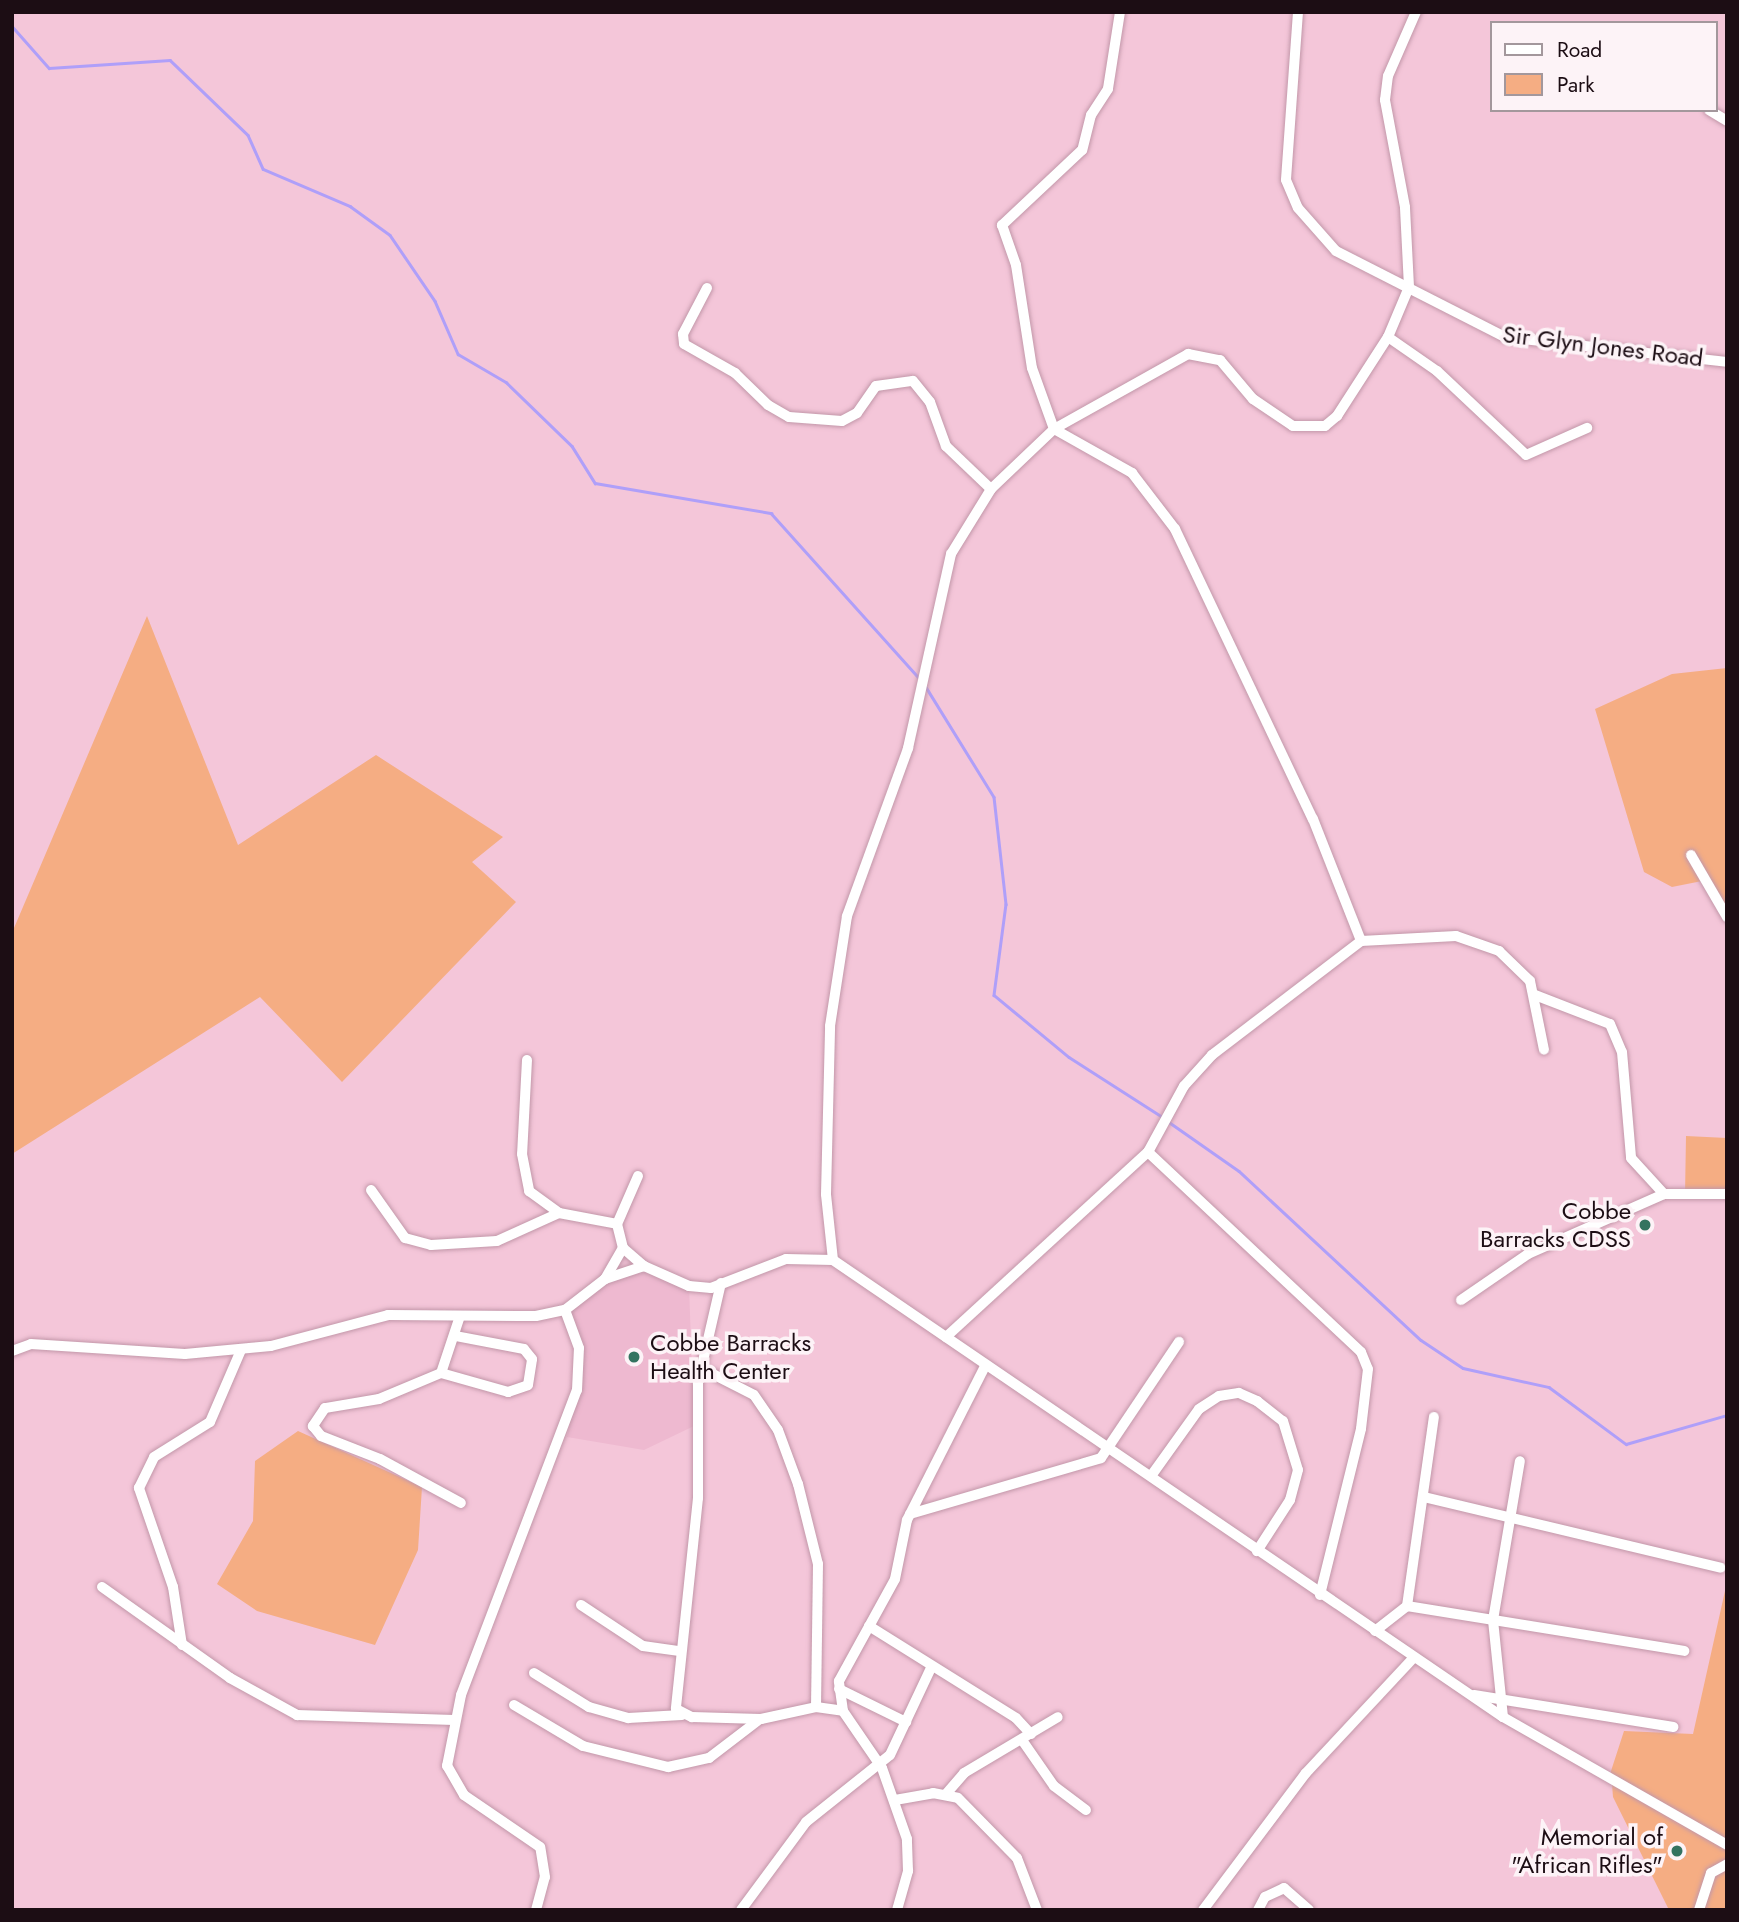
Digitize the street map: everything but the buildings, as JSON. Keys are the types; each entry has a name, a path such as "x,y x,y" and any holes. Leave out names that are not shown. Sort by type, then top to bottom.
{"street":[{"path":"1120,12 1109,84 1082,150 1002,227 1016,265 1032,368 1054,429 1132,473 1175,529 1313,819 1361,941"},
{"name":"Sir Glyn Jones Road","path":"1298,12 1285,159 1289,194 1336,251 1505,337 1727,362"},
{"path":"833,1260 827,1194 830,1026 847,916 908,748 951,554 991,489 1054,429 1196,353 1220,360 1277,418 1293,426 1325,426 1388,337 1409,287 1405,207 1385,87 1416,12"},
{"path":"707,288 683,334 684,344 735,373 768,405 789,417 842,421 857,413 876,386 913,381 930,402 946,446 991,489"},
{"path":"1388,337 1437,371 1525,455 1587,428"},
{"path":"1691,855 1727,917"},
{"path":"946,1337 1148,1152 1184,1086 1212,1055 1361,941 1405,935 1480,942 1521,969 1535,995 1544,1050"},
{"path":"1535,995 1611,1024 1622,1052 1631,1158 1664,1194"},
{"path":"527,1060 524,1179 529,1191 559,1213 617,1224"},
{"path":"1148,1152 1361,1352 1368,1369 1361,1429 1320,1595"},
{"path":"638,1176 617,1224 623,1248 644,1266 689,1286 721,1283 786,1259 833,1260 985,1366 1151,1476 1320,1595 1503,1717 1727,1845"},
{"path":"371,1190 405,1238 431,1245 497,1241 559,1213"},
{"path":"1461,1300 1528,1254 1664,1194 1727,1194"},
{"path":"605,1279 623,1248"},
{"path":"12,1351 31,1344 185,1354 241,1350 388,1315 459,1319 565,1310 605,1279 644,1266"},
{"path":"682,1715 675,1701 698,1498 701,1368 721,1283"},
{"path":"537,1910 545,1877 540,1847 454,1786 447,1766 454,1720 577,1390 579,1348 565,1310"},
{"path":"441,1373 456,1336 459,1319"},
{"path":"456,1336 524,1349 532,1359 528,1385 508,1392 441,1373 379,1399 325,1408 313,1426 321,1436 380,1459 461,1503"},
{"path":"909,1514 1086,1464 1109,1448 1179,1342"},
{"path":"182,1645 173,1587 139,1488 153,1457 211,1422 241,1350"},
{"path":"897,1909 908,1871 895,1800 877,1761 843,1711 839,1685 895,1579 909,1514 985,1366"},
{"path":"701,1368 754,1395 778,1430 818,1564 819,1672 816,1707"},
{"path":"1151,1476 1199,1409 1219,1396 1238,1393 1256,1401 1283,1422 1298,1470 1290,1500 1257,1551"},
{"path":"1375,1631 1407,1606 1434,1417"},
{"path":"1503,1717 1498,1699 1493,1620 1508,1516 1520,1461"},
{"path":"1424,1497 1721,1568"},
{"path":"102,1587 182,1645 297,1715 454,1720"},
{"path":"581,1605 643,1646 680,1651"},
{"path":"1407,1606 1684,1651"},
{"path":"869,1626 930,1668 1016,1718 1054,1786 1086,1810"},
{"path":"1203,1910 1306,1773 1415,1657"},
{"path":"741,1910 793,1836 877,1761 890,1755 930,1668"},
{"path":"819,1672 906,1722"},
{"path":"534,1674 589,1707 628,1718 682,1715 761,1719 816,1707 843,1711"},
{"path":"1470,1694 1673,1727"},
{"path":"514,1705 583,1746 668,1767 709,1758 761,1719"},
{"path":"946,1794 964,1773 1058,1717"},
{"path":"895,1800 946,1794 988,1824 1017,1858 1037,1910"},
{"path":"1699,1910 1711,1873 1727,1864"},
{"path":"1258,1910 1265,1897 1284,1888 1309,1910"}],"shaded area":[{"name":"Cobbe Barracks Health Center","path":"644,1266 689,1286 694,1426 644,1450 567,1437 580,1365 565,1310 605,1279"}],"green space":[{"path":"147,616 238,845 376,755 503,837 472,862 516,902 342,1082 260,997 12,1154 14,928"},
{"path":"1727,668 1727,916 1707,880 1672,887 1644,872 1595,709 1672,674"},
{"path":"1686,1136 1727,1138 1727,1204 1725,1196 1685,1195"},
{"path":"298,1431 422,1487 418,1550 375,1645 257,1611 217,1584 253,1521 255,1461"},
{"path":"1727,1582 1727,1910 1669,1910 1613,1797 1611,1771 1624,1731 1693,1734"}],"waterway":[{"path":"12,26 49,68 170,60 248,135 263,169 350,206 390,235 435,301 458,354 506,382 572,446 595,483 771,513 920,679"},
{"path":"926,687 994,797 1006,904 994,995 1069,1057 1164,1118"},
{"path":"1169,1122 1239,1171 1421,1340 1463,1368 1549,1387 1626,1444 1727,1415"}],"place":[{"name":"Cobbe Barracks CDSS","path":"1645,1225"},
{"name":"Cobbe Barracks Health Center","path":"634,1357"},
{"name":"Memorial of \"African Rifles\"","path":"1677,1851"}]}
